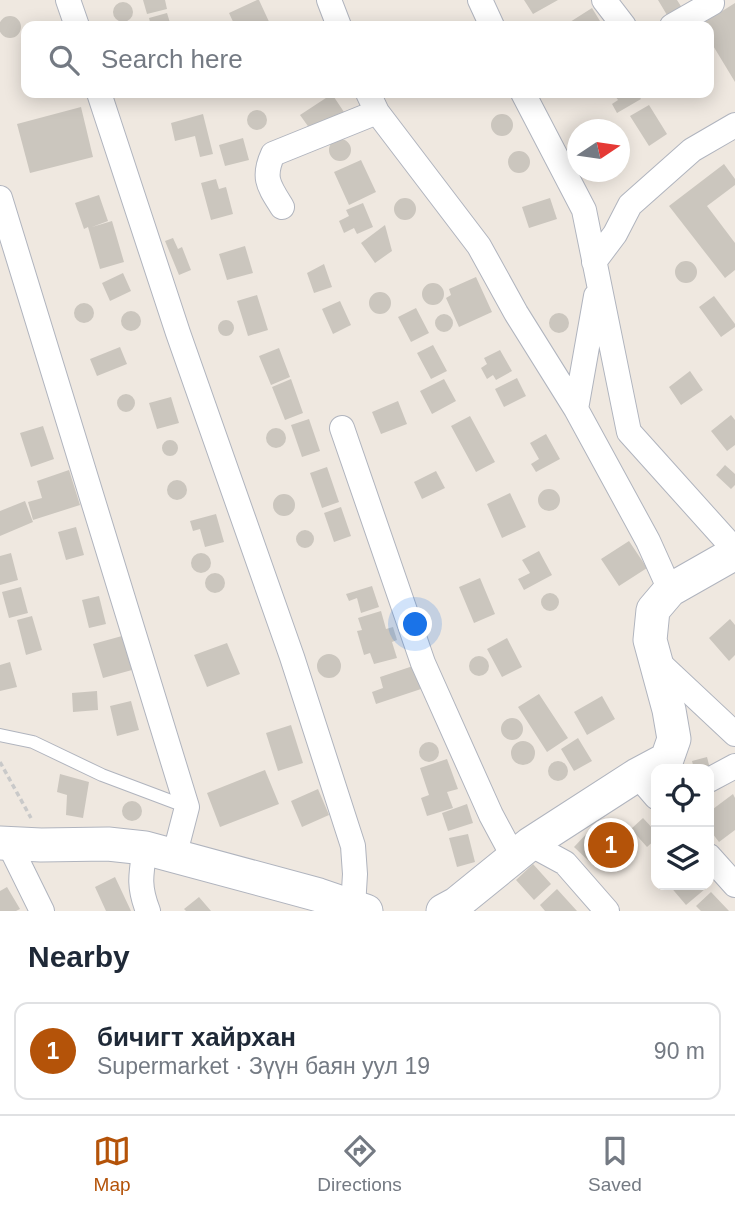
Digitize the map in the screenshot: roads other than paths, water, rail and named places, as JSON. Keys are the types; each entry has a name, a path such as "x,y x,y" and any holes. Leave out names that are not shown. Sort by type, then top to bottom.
{"street":[{"path":"68,0 75,21"},
{"path":"329,0 337,21"},
{"path":"480,0 490,21"},
{"path":"604,0 620,21"},
{"path":"681,21 712,3"},
{"path":"3,838 41,845 108,844 160,853 342,906 355,874 353,846 292,657 178,333 101,98"},
{"path":"443,911 456,904 522,850 647,786 667,759 674,739 650,640 653,610 670,590 735,552 629,432 584,210 526,98"},
{"path":"282,207 269,186 267,168 273,154 372,102 479,246 516,313 576,409 648,541 670,590"},
{"path":"576,409 596,272 630,205 692,150 735,125"},
{"path":"0,198 187,807 140,881 148,911"},
{"path":"342,428 424,663 491,815 522,850 565,863 607,911"},
{"path":"656,660 735,734"},
{"path":"714,777 735,766"},
{"path":"3,838 42,911"},
{"path":"714,862 735,885"}],"lane":[{"path":"0,735 33,742 103,775 187,807"}],"place":[{"name":"бичигт хайрхан","path":"611,845"}]}
